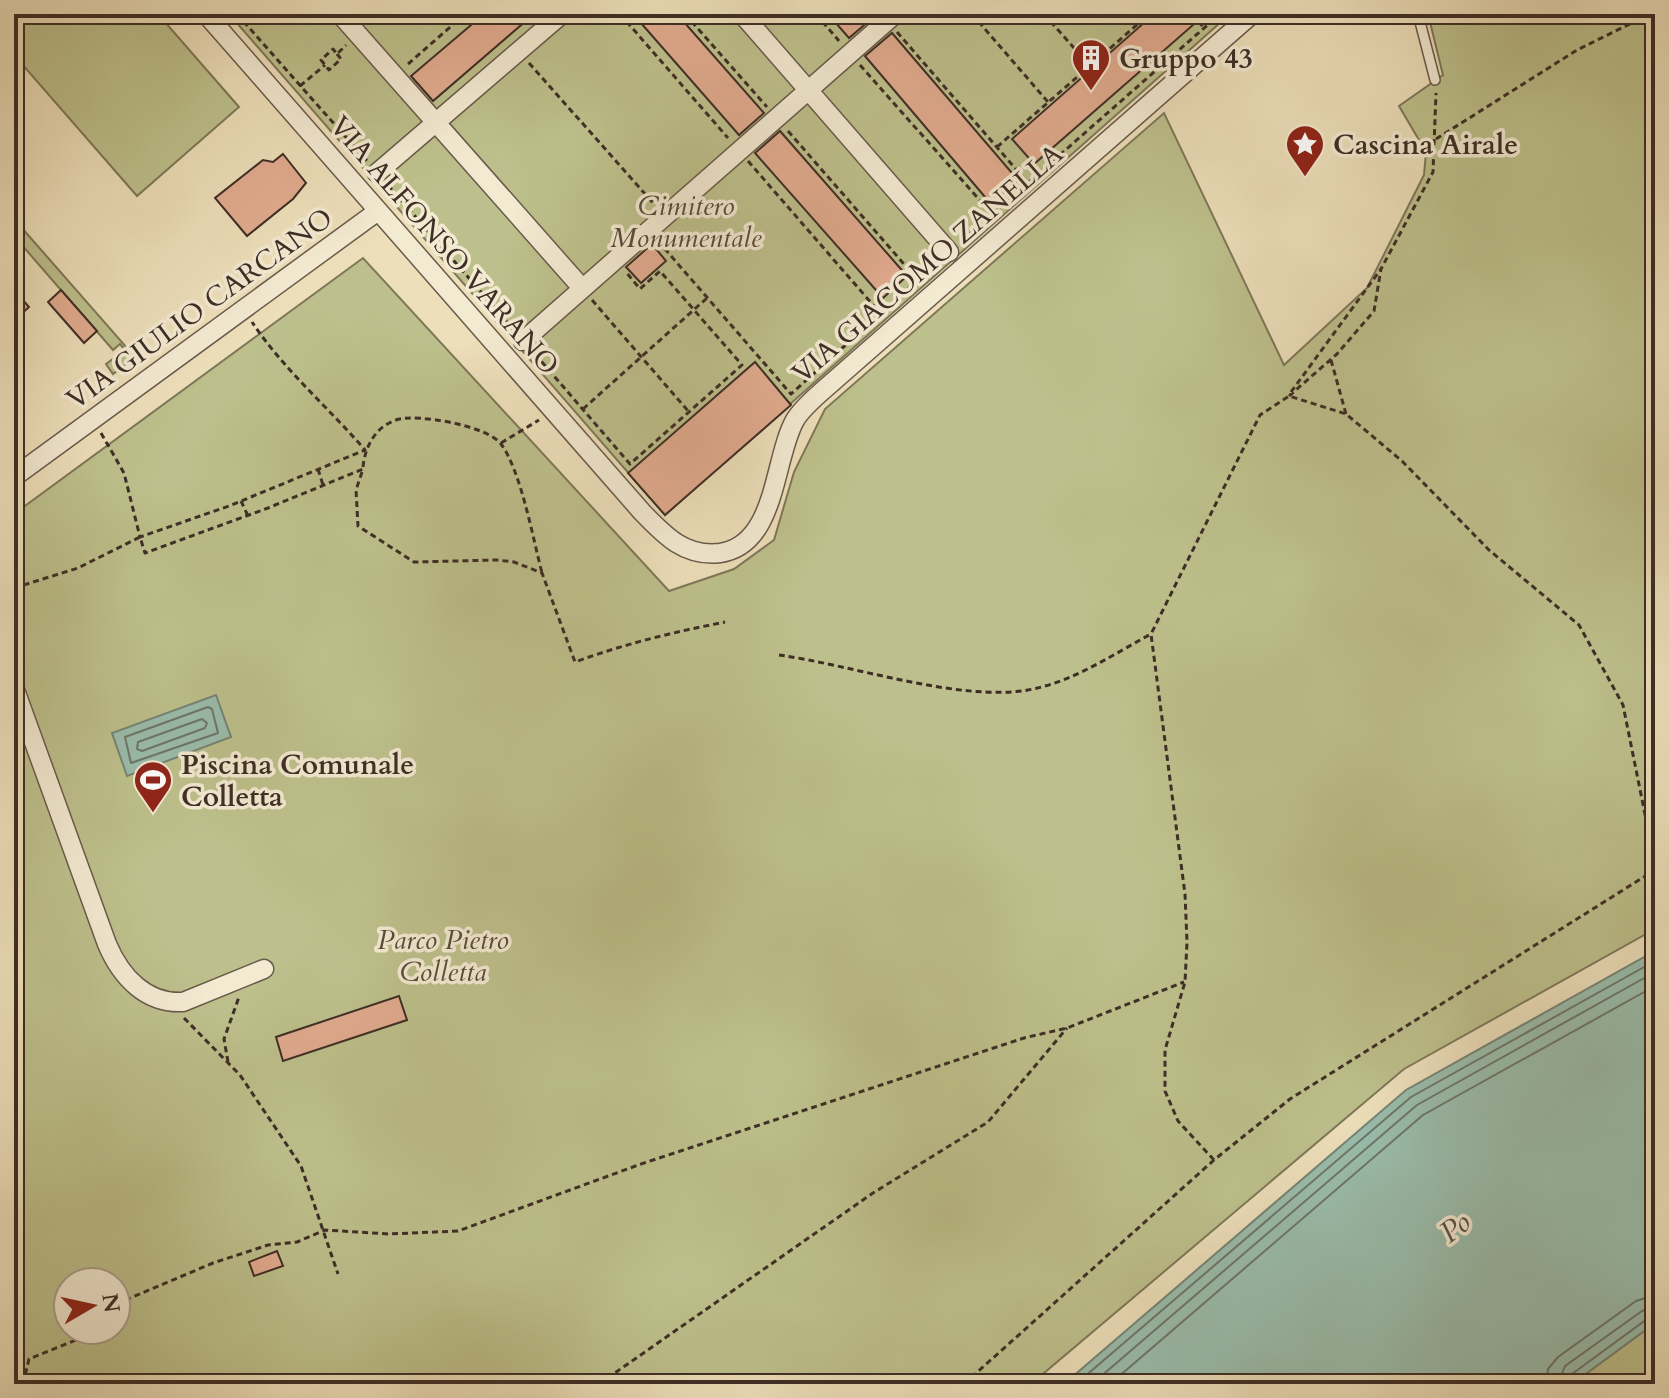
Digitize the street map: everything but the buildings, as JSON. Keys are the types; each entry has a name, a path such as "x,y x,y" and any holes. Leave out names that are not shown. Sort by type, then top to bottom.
{"street":[{"name":"VIA ALFONSO VARANO","path":"206,14 642,512"},
{"path":"340,14 582,288"},
{"path":"377,173 562,14"},
{"path":"742,14 949,252"},
{"name":"VIA GIACOMO ZANELLA","path":"642,512 666,537 694,552 726,552 740,545 760,524 788,435 801,411 1252,14"},
{"path":"523,341 891,18"},
{"name":"VIA GIULIO CARCANO","path":"18,467 92,420 378,211"},
{"path":"14,687 107,944 119,966 139,988 158,1002 169,1003 183,1002 256,972"}],"lane":[{"path":"1418,14 1435,80"}],"path":[{"path":"237,14 630,464 742,365 660,271 640,289 625,272"},
{"path":"394,76 465,14"},
{"path":"685,14 918,280"},
{"path":"816,14 992,214"},
{"path":"972,14 1048,102"},
{"path":"1044,14 1090,66"},
{"path":"997,147 1139,23 1132,14"},
{"path":"1192,14 1204,28"},
{"path":"648,229 791,394 1220,14"},
{"path":"1435,139 1577,50 1650,14"},
{"path":"891,18 1028,183"},
{"path":"333,49 341,59 329,70 325,65 321,60 333,49"},
{"path":"518,52 664,215"},
{"path":"300,86 325,65"},
{"path":"1289,396 1381,269 1433,172 1435,80"},
{"path":"1214,1160 1178,1121 1165,1091 1165,1050 1185,982 1185,894 1151,634 1260,415 1289,396 1331,360 1374,311 1381,269"},
{"path":"582,288 689,412"},
{"path":"583,409 707,298"},
{"path":"243,310 267,345 330,408 365,450"},
{"path":"1331,360 1346,414"},
{"path":"773,383 778,379"},
{"path":"1289,396 1346,414 1402,461 1489,550 1579,625 1623,705 1655,864"},
{"path":"501,443 553,412"},
{"path":"542,573 514,562 497,560 414,562 358,526 356,490 365,450 379,430 396,420 415,419 474,427 501,443 519,488 542,573 575,662 628,642 652,641 725,622"},
{"path":"92,420 124,473 145,553 248,516 363,469"},
{"path":"14,588 78,568 140,537 241,501 365,450"},
{"path":"318,469 324,485"},
{"path":"241,501 248,516"},
{"path":"779,655 929,685 1028,690 1082,673 1151,634"},
{"path":"964,1384 1214,1160 1290,1099 1655,870"},
{"path":"228,1062 224,1039 256,972"},
{"path":"132,1297 213,1263 268,1245 297,1242 325,1230 389,1234 458,1231 656,1159 1024,1038 1067,1028 1185,982"},
{"path":"169,1003 240,1075 301,1166 338,1274"},
{"path":"599,1384 873,1193 988,1122 1067,1028"},
{"path":"23,1384 29,1359 61,1346"},
{"path":"1635,1384 1655,1371"}],"green space":[{"path":"14,14 158,14 239,107 137,196 14,55"},
{"name":"Cimitero Monumentale","path":"229,14 1230,14 665,515"},
{"name":"Parco Pietro Colletta","path":"1428,14 1655,14 1655,929 1404,1069 1031,1384 14,1384 14,514 363,258 669,591 734,569 774,540 794,472 825,409 1164,113 1284,365 1367,288 1424,175 1426,152 1399,106 1443,75"},
{"path":"14,219 135,357 113,374 106,364 125,350 120,344 113,350 14,236"},
{"path":"1655,1323 1655,1384 1572,1384"}],"water":[{"path":"216,695 231,737 127,776 112,733"},
{"name":"Po","path":"1655,951 1655,1323 1572,1384 1064,1384 1406,1090"}],"place":[{"name":"Gruppo 43","path":"1091,92"},
{"name":"Cascina Airale","path":"1305,178"},
{"name":"Piscina Comunale Colletta","path":"153,814"}]}
